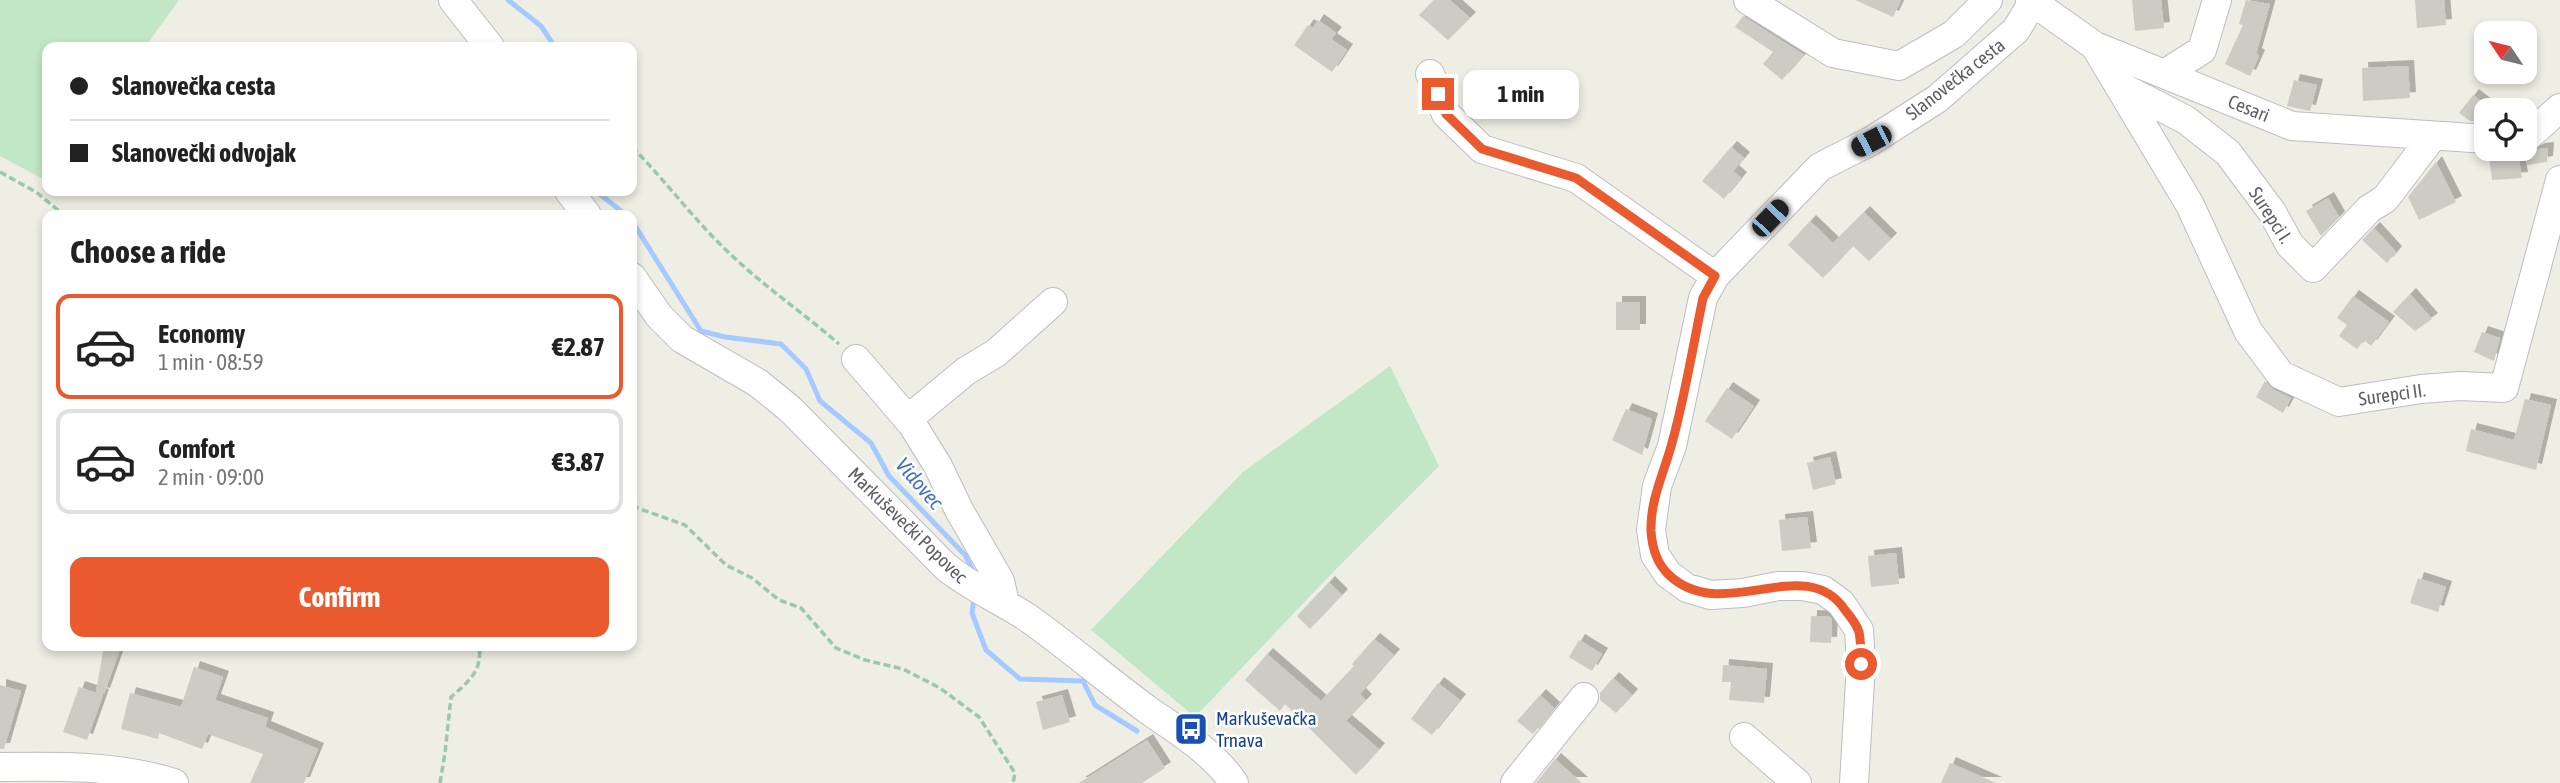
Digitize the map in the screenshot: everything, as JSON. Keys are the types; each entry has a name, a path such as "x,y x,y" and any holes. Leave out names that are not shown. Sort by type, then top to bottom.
{"street":[{"path":"453,0 486,42"},
{"path":"1748,0 1833,53 1899,66 1954,34 1988,0"},
{"path":"2164,74 2202,50 2217,0"},
{"name":"Cesari","path":"2033,1 2095,46 2292,126 2474,138"},
{"name":"Slanovečka cesta","path":"1854,783 1860,642 1859,631 1841,603 1823,590 1802,586 1778,586 1743,593 1711,595 1687,588 1668,574 1655,555 1651,530 1657,486 1672,446 1703,298 1715,276 1821,167 1871,141 1937,99 2016,30 2033,1"},
{"name":"Surepci II.","path":"2095,46 2190,205 2248,331 2281,374 2339,402 2434,388 2504,388 2560,180"},
{"path":"1430,74 1446,114 1482,149 1576,178 1715,276"},
{"name":"Surepci I.","path":"2118,85 2186,120 2228,153 2272,212 2290,246 2313,268 2369,209 2385,198 2433,136"},
{"path":"2537,128 2560,108"},
{"name":"Markuševečki Popovec","path":"637,283 659,316 682,340 758,383 790,409 946,567 1070,649 1196,745 1227,773 1234,783"},
{"path":"908,419 966,371 996,353 1053,302"},
{"path":"856,359 908,419 938,466 959,510 1000,581 989,596"},
{"path":"1515,783 1584,696"},
{"path":"1744,737 1797,783"},
{"path":"0,767 63,766 127,771 174,783"}],"path":[{"path":"637,152 720,245 747,271 856,359"},
{"path":"0,172 36,192 58,210"},
{"path":"637,508 685,525 726,565 752,578 779,600 802,608 836,648 865,660 903,669 940,688 979,717 1015,773 1013,783"},
{"path":"439,783 451,698 470,679 480,662 479,651"}],"green space":[{"path":"0,0 179,0 149,42 42,42 42,178 0,156"},
{"path":"1390,366 1439,466 1195,717 1091,630 1243,472"}],"building":[{"path":"1434,0 1450,0 1470,18 1448,40 1419,15"},
{"path":"1855,0 1901,0 1893,17"},
{"path":"2132,0 2161,0 2164,28 2135,31"},
{"path":"2246,0 2270,4 2256,54 2259,56 2250,76 2225,64 2243,25 2239,24"},
{"path":"2415,0 2444,0 2446,25 2417,28"},
{"path":"1743,16 1804,55 1782,80 1763,64 1773,52 1735,27"},
{"path":"1318,20 1336,33 1331,39 1347,50 1332,72 1294,45 1308,25 1313,28"},
{"path":"2408,66 2410,98 2363,101 2362,68"},
{"path":"2294,80 2317,85 2310,111 2287,106"},
{"path":"2473,95 2477,98 2474,98 2474,121 2459,113"},
{"path":"1731,147 1744,158 1733,171 1741,178 1724,199 1702,181"},
{"path":"2548,148 2547,162 2527,165 2527,161 2537,161 2539,149"},
{"path":"2490,161 2519,161 2522,178 2492,180"},
{"path":"2436,162 2456,202 2419,220 2408,197"},
{"path":"2328,198 2339,217 2321,236 2306,211"},
{"path":"1864,212 1891,239 1869,261 1853,246 1823,278 1788,245 1810,221 1833,243"},
{"path":"2374,228 2396,252 2387,263 2362,240"},
{"path":"2410,294 2432,319 2415,331 2393,312"},
{"path":"2353,296 2389,322 2371,346 2364,340 2357,349 2339,336 2347,325 2337,318"},
{"path":"1616,302 1640,302 1640,330 1616,330"},
{"path":"2482,332 2500,338 2494,361 2474,352"},
{"path":"2265,381 2274,390 2291,398 2283,413 2256,397"},
{"path":"1727,388 1754,406 1732,439 1705,421"},
{"path":"2525,399 2551,405 2536,470 2466,451 2471,429 2514,440"},
{"path":"1626,409 1652,419 1642,455 1612,440"},
{"path":"1830,457 1836,484 1813,490 1807,463"},
{"path":"1807,517 1811,548 1782,551 1779,520"},
{"path":"1896,553 1899,584 1871,587 1868,556"},
{"path":"2418,578 2446,587 2438,612 2410,603"},
{"path":"1329,582 1342,595 1310,629 1297,616"},
{"path":"1811,616 1830,617 1831,643 1810,642"},
{"path":"1374,639 1394,655 1360,694 1366,700 1346,721 1379,749 1356,775 1285,704 1280,711 1245,680 1267,654 1321,701 1354,666 1352,664"},
{"path":"1579,640 1602,654 1592,671 1569,657"},
{"path":"103,651 119,651 104,694 96,692"},
{"path":"1723,665 1767,669 1764,703 1729,700 1731,682 1722,682"},
{"path":"194,667 223,677 215,700 268,718 265,727 318,749 304,783 250,783 263,754 208,734 202,749 159,733 158,739 121,729 130,693 181,707"},
{"path":"1613,678 1632,695 1616,713 1600,700 1600,693"},
{"path":"1438,683 1460,700 1432,735 1411,719"},
{"path":"0,685 21,691 4,749 0,749"},
{"path":"79,687 103,695 87,740 63,732"},
{"path":"1062,695 1070,722 1043,730 1036,702"},
{"path":"1540,695 1554,708 1533,734 1517,721"},
{"path":"1147,740 1165,768 1142,783 1079,783"},
{"path":"1555,759 1582,783 1536,783"},
{"path":"1950,763 1996,783 1941,783"}],"waterway":[{"name":"Vidovec","path":"508,0 541,26 552,42"},
{"name":"Vidovec","path":"602,196 620,210"},
{"name":"Vidovec","path":"637,229 701,331 781,344 806,369 820,401 871,443 889,476 965,555 974,573"},
{"name":"Vidovec","path":"974,596 972,613 986,650 1020,679 1083,681 1095,705 1137,731"}],"place":[{"name":"Markuševačka Trnava","path":"1191,729"}],"route":[{"path":"1438,94 1446,114 1482,149 1576,178 1715,276 1703,298 1672,446 1657,486 1651,530 1655,555 1668,574 1687,588 1711,595 1743,593 1778,586 1802,586 1823,590 1841,603 1859,631 1861,664"}]}
